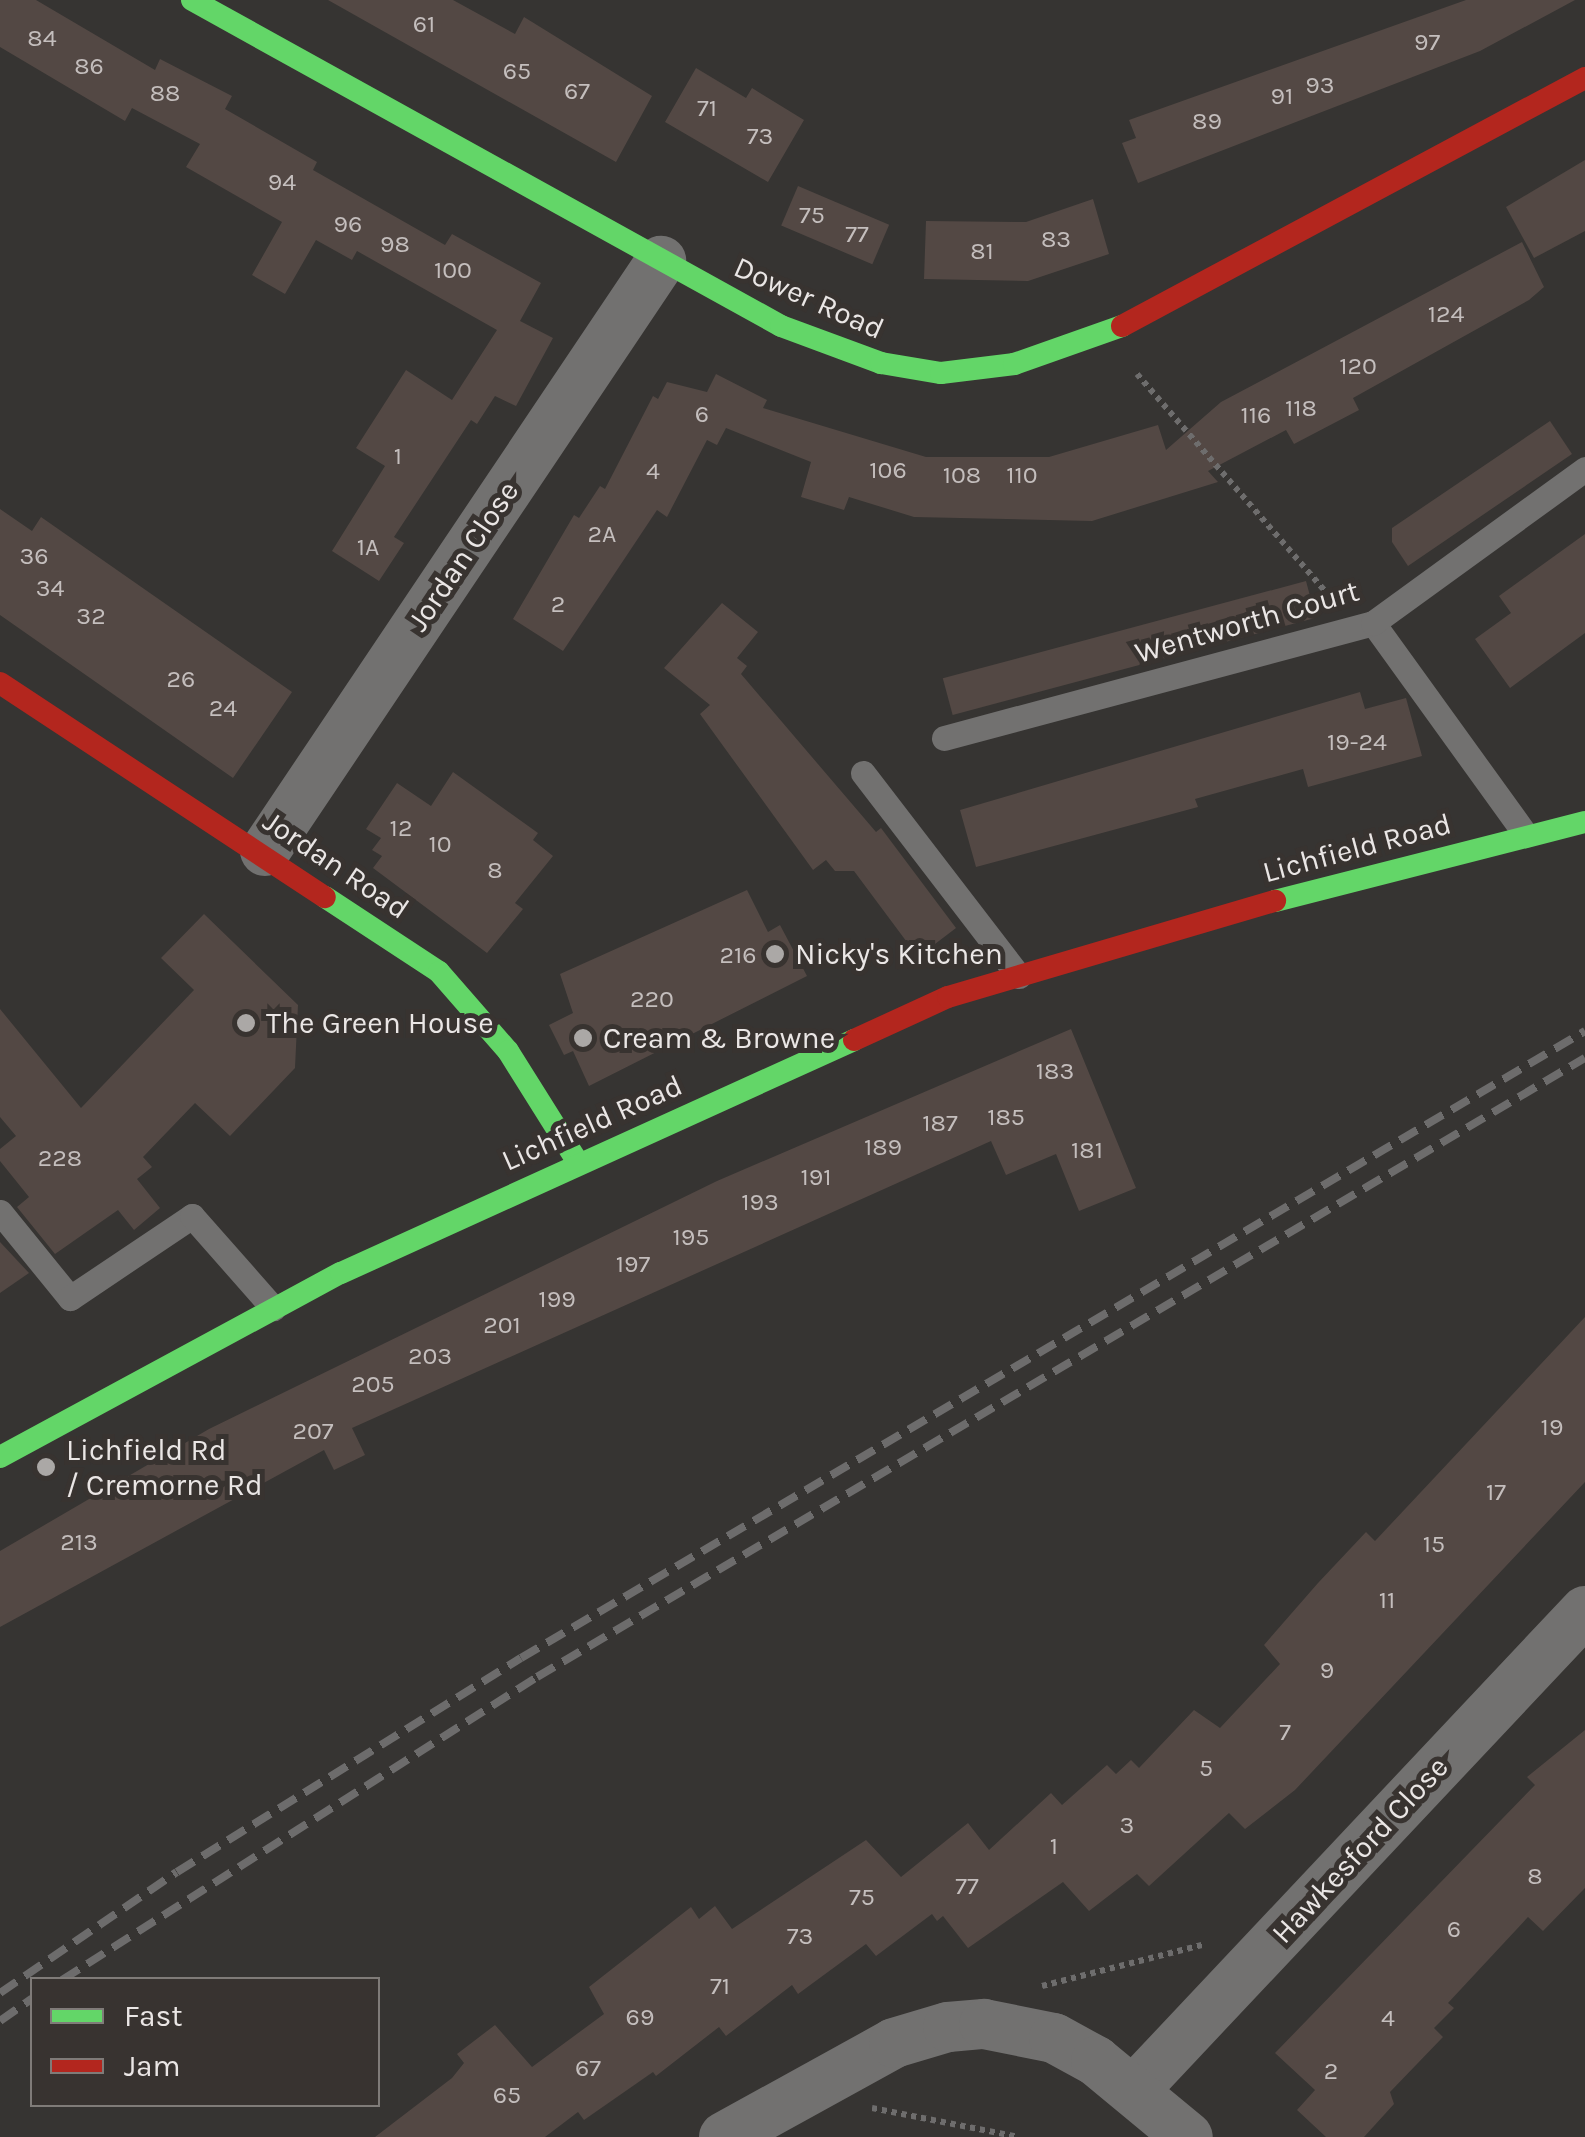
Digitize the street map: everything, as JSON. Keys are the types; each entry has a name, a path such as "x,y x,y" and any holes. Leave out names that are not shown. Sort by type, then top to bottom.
{"street":[{"name":"Dower Road","path":"192,0 781,326 880,363 940,373 980,370 1065,352 1104,336 1585,78"},
{"name":"Jordan Close","path":"264,851 661,261"},
{"name":"Jordan Road","path":"0,683 264,851 439,972 475,1006 577,1161"},
{"name":"Lichfield Road","path":"0,1456 273,1308 577,1161 948,997 1526,834 1585,822"},
{"name":"Hawkesford Close","path":"1136,2088 1585,1611"},
{"path":"724,2137 918,2034 999,2026 1054,2038 1136,2088 1188,2137"}],"lane":[{"name":"Wentworth Court","path":"944,738 1365,625 1585,469"},
{"path":"1365,625 1526,834"},
{"path":"863,773 1019,976"},
{"path":"0,1212 70,1298 192,1216 273,1308"}],"path":[{"path":"1104,336 1365,625"},
{"path":"999,2026 1003,1996 1216,1941"},
{"path":"801,2093 1018,2137"}],"building":[{"path":"0,0 36,0 155,70 160,59 232,96 225,109 317,162 313,170 445,245 452,234 541,283 520,321 553,338 516,406 495,396 477,424 471,420 394,537 404,543 379,581 332,551 385,466 356,448 406,370 452,400 497,330 357,251 352,260 316,240 285,294 252,275 282,222 186,167 200,144 132,108 125,121 0,47"},
{"path":"328,0 453,0 515,34 524,17 652,96 616,162"},
{"path":"1466,0 1575,0 1480,51 1138,183 1122,143 1136,138 1129,120"},
{"path":"696,68 746,98 752,88 804,120 768,182 665,122"},
{"path":"1585,160 1585,231 1534,258 1506,207"},
{"path":"798,186 889,225 872,264 781,226"},
{"path":"1093,199 1109,254 1028,281 924,279 926,221 1026,222"},
{"path":"1522,242 1544,287 1529,300 1353,398 1359,410 1294,444 1286,430 1208,471 1218,482 1092,521 914,517 849,497 844,510 801,497 811,462 726,428 717,445 707,440 667,517 657,510 563,651 513,619 574,515 579,518 600,486 605,489 653,396 658,399 667,382 707,392 716,374 767,400 763,408 926,457 1049,457 1158,425 1166,450 1221,402"},
{"path":"1550,421 1572,454 1408,566 1392,542 1392,528"},
{"path":"0,509 32,531 41,517 292,692 233,778 0,615"},
{"path":"1585,534 1585,633 1510,688 1475,639 1511,613 1499,596"},
{"path":"1306,581 1316,618 953,715 943,678"},
{"path":"722,603 758,632 737,658 747,666 741,674 876,832 881,828 956,928 918,957 854,871 835,871 826,860 813,870 700,714 710,705 664,668"},
{"path":"1360,692 1365,709 1406,698 1422,756 1308,787 1303,769 1195,799 1198,807 976,867 960,810"},
{"path":"453,772 538,833 533,840 553,856 515,903 523,909 487,953 373,868 382,856 372,850 381,838 366,829 397,783 431,806"},
{"path":"747,890 768,932 780,925 807,976 589,1086 573,1051 564,1055 549,1025 573,1013 560,974"},
{"path":"204,914 298,1005 295,1068 230,1136 195,1103 143,1157 152,1167 137,1179 160,1208 134,1230 118,1210 55,1254 17,1207 29,1197 0,1161 0,1149 16,1136 0,1117 0,1009 81,1108 194,990 161,958"},
{"path":"1071,1029 1136,1188 1079,1211 1056,1154 1006,1175 991,1141 352,1428 365,1455 334,1470 324,1450 0,1627 0,1551 209,1429 717,1181"},
{"path":"0,1242 29,1273 0,1293"},
{"path":"1585,1317 1585,1482 1295,1790 1245,1829 1229,1813 1149,1886 1137,1874 1089,1911 1063,1882 968,1948 943,1916 937,1921 932,1914 876,1956 866,1944 798,1994 792,1985 726,2036 719,2027 656,2076 653,2072 584,2120 578,2112 545,2137 375,2137 452,2078 464,2063 457,2054 495,2025 532,2067 604,2014 589,1987 691,1907 699,1919 715,1906 732,1929 866,1840 901,1877 968,1823 989,1850 1051,1793 1062,1805 1107,1765 1116,1774 1131,1760 1139,1768 1194,1710 1220,1728 1280,1664 1264,1645 1318,1583 1366,1532 1375,1541"},
{"path":"1585,1730 1585,1888 1543,1931 1528,1917 1448,2003 1454,2008 1434,2028 1443,2037 1390,2092 1394,2104 1364,2137 1326,2137 1297,2110 1315,2090 1275,2053 1535,1785 1527,1777"}],"railway":[{"path":"0,1993 177,1872 521,1658 1585,1031"},
{"path":"67,1977 537,1677 1585,1058"},
{"path":"0,2021 30,2000"}],"traffic: fast":[{"path":"192,0 781,326 881,363 941,373 1014,364 1122,326"},
{"path":"1275,901 1585,822"},
{"path":"325,897 439,972 508,1051 577,1161"},
{"path":"0,1457 341,1273 854,1040"}],"traffic: jam":[{"path":"1122,326 1585,78"},
{"path":"0,683 325,897"},
{"path":"854,1040 948,997 1275,901"}],"place":[{"name":"Nicky's Kitchen","path":"775,954"},
{"name":"The Green House","path":"246,1023"},
{"name":"Cream & Browne","path":"583,1038"},
{"name":"Lichfield Rd / Cremorne Rd","path":"46,1467"}]}
